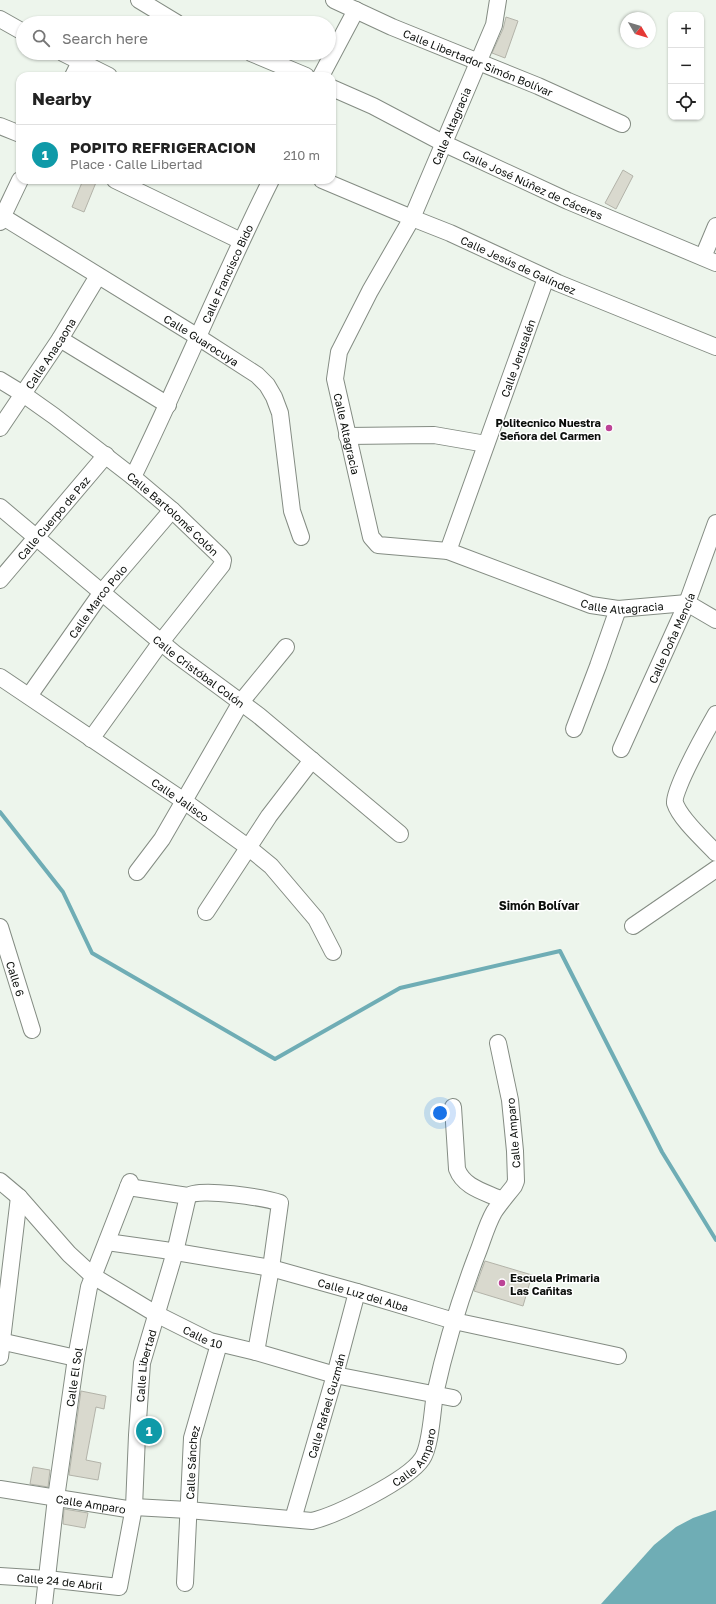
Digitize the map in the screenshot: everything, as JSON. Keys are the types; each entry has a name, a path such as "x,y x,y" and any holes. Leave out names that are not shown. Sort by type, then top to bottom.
{"street":[{"path":"139,0 165,16"},
{"name":"Calle Libertador Simón Bolívar","path":"334,0 392,27 538,86 622,124"},
{"name":"Calle Altagracia","path":"498,0 494,26 412,218 370,290 338,352 335,379 371,536 374,542 378,545 448,551 591,605 618,609 687,603"},
{"path":"336,48 356,10"},
{"path":"0,19 16,28"},
{"path":"69,60 77,69 91,72"},
{"path":"268,60 296,72"},
{"path":"323,72 329,60"},
{"name":"Calle José Núñez de Cáceres","path":"336,90 373,106 443,143 568,201 709,260"},
{"path":"0,126 16,132"},
{"path":"1,218 18,184"},
{"path":"124,184 241,241"},
{"name":"Calle Francisco Bido","path":"133,477 168,405 241,241 269,184"},
{"name":"Calle Jesús de Galíndez","path":"331,184 450,233 546,278 716,347"},
{"name":"Calle Guarocuya","path":"1,218 198,337 257,376 267,385 274,397 280,413 292,511 301,537"},
{"path":"709,260 716,226"},
{"name":"Calle Anacaona","path":"0,428 60,339 98,276"},
{"name":"Calle Jerusalén","path":"448,551 546,278"},
{"path":"60,339 168,405"},
{"name":"Calle Bartolomé Colón","path":"0,380 23,394 106,455 172,510 223,560 222,565 161,642 91,739"},
{"path":"347,436 434,435 486,444"},
{"name":"Calle Cuerpo de Paz","path":"0,580 106,455"},
{"name":"Calle Cristóbal Colón","path":"0,507 161,642 241,702 400,834"},
{"name":"Calle Marco Polo","path":"29,696 102,592 172,510"},
{"name":"Calle Doña Mencía","path":"621,749 687,603 716,523"},
{"path":"687,603 716,620"},
{"path":"574,729 618,609"},
{"path":"137,872 162,839 241,702 286,647"},
{"name":"Calle Jalisco","path":"0,677 184,801 249,848 271,866 316,919 333,952"},
{"path":"716,714 710,737 675,794 675,802 679,810 693,830 716,853"},
{"path":"206,912 269,816 312,760"},
{"path":"633,926 716,869"},
{"name":"Calle 6","path":"1,935 32,1030"},
{"name":"Calle Amparo","path":"0,1490 127,1509 134,1507 188,1510 312,1521 325,1518 396,1482 415,1468 423,1458 427,1445 435,1394 454,1321 486,1231 494,1213 516,1181 516,1151 507,1082 498,1043"},
{"path":"453,1107 457,1169 460,1177 467,1184 502,1200"},
{"name":"Calle 10","path":"0,1181 19,1197 69,1254 93,1276 156,1314 218,1344 256,1352 335,1375 453,1398"},
{"name":"Calle El Sol","path":"44,1604 56,1498 76,1358 89,1287 129,1185 188,1196"},
{"path":"188,1196 191,1194 216,1193 279,1202 281,1204 256,1352"},
{"name":"Calle Libertad","path":"119,1587 134,1507 142,1363 175,1252 188,1196"},
{"path":"0,1357 7,1241 19,1197"},
{"name":"Calle Luz del Alba","path":"107,1242 271,1268 454,1321 618,1356"},
{"name":"Calle Rafael Guzmán","path":"293,1519 335,1375 357,1292"},
{"path":"1,1341 76,1358"},
{"name":"Calle Sánchez","path":"185,1583 189,1532 188,1510 192,1438 218,1344"},
{"name":"Calle 24 de Abril","path":"0,1576 47,1579 119,1587"}],"water":[{"path":"716,1510 716,1604 601,1604 654,1545 676,1527 693,1518"}],"building":[{"path":"506,17 518,21 505,58 492,53 503,29"},
{"path":"623,170 633,176 616,209 605,203"},
{"path":"81,184 95,184 84,212 72,207"},
{"name":"Escuela Primaria Las Cañitas","path":"485,1261 532,1275 523,1306 474,1291"},
{"path":"81,1391 106,1396 104,1409 96,1407 86,1460 101,1463 98,1480 69,1475"},
{"path":"147,1425 158,1426 158,1437 146,1437"},
{"path":"33,1467 50,1470 48,1487 30,1484"},
{"path":"64,1509 88,1513 85,1528 63,1524"}],"waterway":[{"path":"0,812 63,892 92,953 275,1059 400,988 560,951 662,1152 716,1240"}],"place":[{"name":"Politecnico Nuestra Señora del Carmen","path":"609,428"},
{"name":"Escuela Primaria Las Cañitas","path":"502,1283"},
{"name":"POPITO REFRIGERACION","path":"149,1431"}],"district":[{"name":"Simón Bolívar","path":"539,905"}]}
